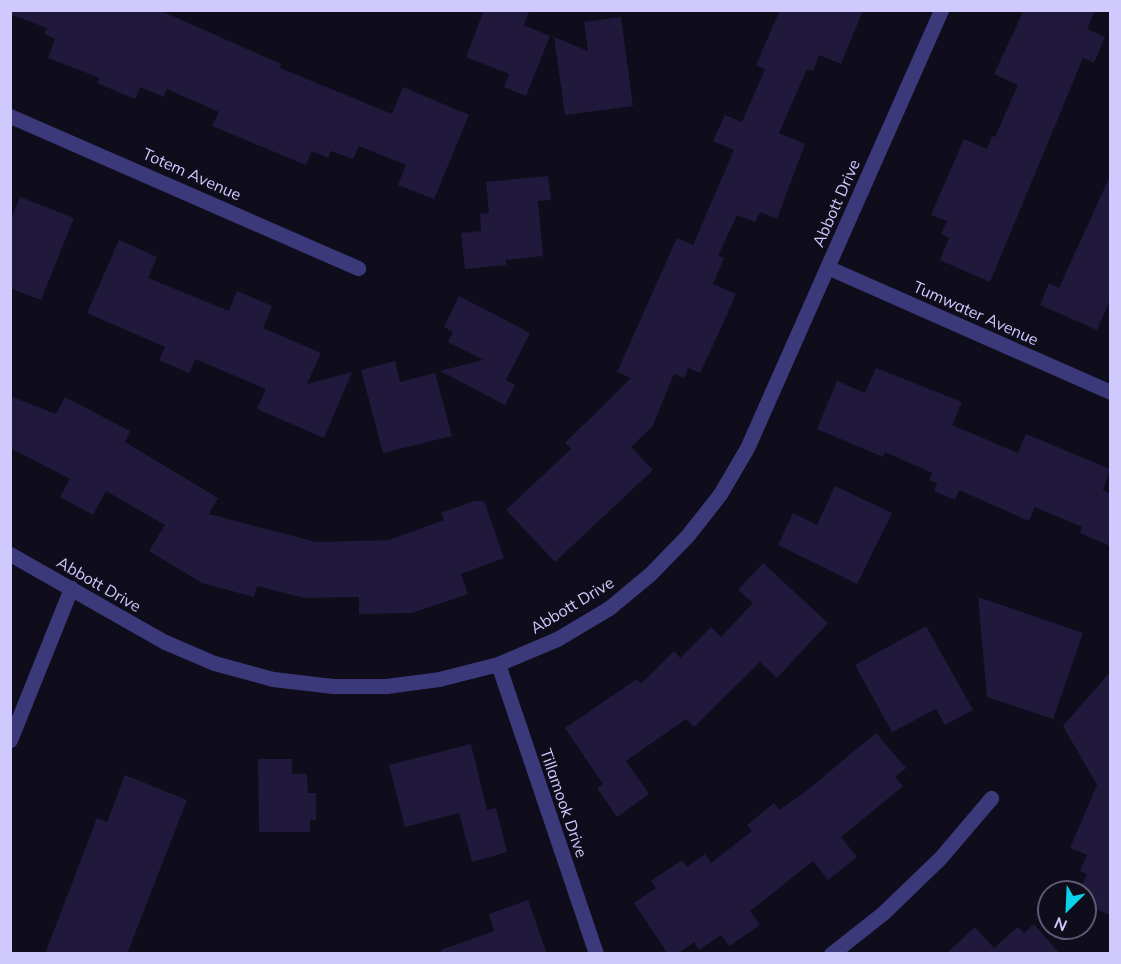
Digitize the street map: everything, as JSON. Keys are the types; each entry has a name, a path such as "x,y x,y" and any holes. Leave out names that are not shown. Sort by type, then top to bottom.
{"street":[{"name":"Abbott Drive","path":"10,554 165,642 214,663 273,679 333,686 386,686 439,679 498,664 557,639 609,608 650,574 687,536 720,494 747,448 941,10"},
{"name":"Totem Avenue","path":"10,116 358,268"},
{"name":"Tumwater Avenue","path":"827,267 1110,392"},
{"path":"10,740 71,588"},
{"name":"Tillamook Drive","path":"498,664 596,954"},
{"path":"831,954 883,913 940,858 991,798"}],"building":[{"path":"10,10 159,10 281,64 280,68 392,114 403,87 469,115 434,199 398,185 406,165 359,146 353,159 331,151 328,158 312,151 306,165 212,126 219,112 167,89 164,97 140,87 135,99 97,83 100,78 48,58 55,39 44,34 47,28 10,14"},
{"path":"484,10 530,10 524,25 550,36 526,96 504,87 509,74 466,57"},
{"path":"780,10 863,10 841,64 819,55 813,71 807,69 779,133 805,144 777,219 760,212 755,222 737,215 718,256 724,258 713,284 736,294 700,373 688,368 684,378 674,374 652,427 631,447 653,470 555,562 506,510 571,449 565,443 631,378 617,372 677,238 693,245 734,150 713,141 725,115 742,122 765,69 756,65"},
{"path":"1024,10 1095,10 1087,29 1105,37 1094,63 1083,58 990,282 940,260 949,238 941,234 947,221 931,215 964,139 987,149 992,136 995,137 1018,85 994,74"},
{"path":"621,17 633,106 565,115 554,37 588,51 584,22"},
{"path":"548,176 551,200 538,201 543,256 506,260 506,265 465,269 461,233 481,231 480,214 489,213 486,182"},
{"path":"1110,176 1110,300 1097,330 1040,305 1049,283 1059,288"},
{"path":"20,197 74,218 41,300 10,288 10,222"},
{"path":"119,240 157,257 148,278 229,311 237,291 272,306 263,328 321,353 307,384 352,372 324,438 257,409 266,389 195,359 189,373 159,360 165,347 87,313"},
{"path":"459,296 530,333 506,380 515,385 505,405 440,371 483,360 448,342 453,332 444,327"},
{"path":"395,361 400,382 435,373 452,436 383,453 361,370"},
{"path":"876,368 962,402 952,425 1018,453 1026,434 1110,469 1103,490 1110,494 1110,546 1080,533 1082,527 1035,507 1029,521 959,490 955,500 934,491 937,483 929,480 932,473 885,452 883,457 817,429 837,381 865,393"},
{"path":"10,396 56,414 65,397 130,431 125,442 218,498 209,514 316,542 389,540 444,520 441,513 474,501 484,501 504,558 461,574 468,594 412,613 359,614 359,597 304,598 257,586 254,597 202,583 149,551 165,525 106,491 93,515 60,497 70,479 10,448"},
{"path":"835,486 892,513 857,584 778,545 793,513 817,525"},
{"path":"763,563 828,623 777,678 760,662 694,727 686,719 626,761 649,794 617,817 597,788 603,784 565,728 637,679 641,684 674,651 680,658 711,627 721,637 753,603 738,590"},
{"path":"978,597 1083,633 1053,719 987,697"},
{"path":"926,626 973,710 945,725 936,709 892,732 855,665"},
{"path":"1110,672 1110,915 1097,909 1097,880 1084,880 1087,874 1080,871 1087,855 1070,848 1097,785 1063,726"},
{"path":"876,733 906,768 895,777 903,786 841,837 857,857 828,880 813,861 750,911 760,925 729,946 721,935 699,950 694,942 677,954 668,954 634,903 656,888 651,881 682,860 687,867 705,854 711,863 752,831 747,825 774,803 779,810 805,792"},
{"path":"471,744 487,810 496,808 507,852 472,862 459,813 405,827 389,765"},
{"path":"258,759 292,759 292,774 307,774 308,793 316,793 316,820 310,820 310,832 259,832"},
{"path":"125,775 187,800 127,954 45,954 97,818 107,822"},
{"path":"528,900 547,954 441,954 441,950 494,931 489,914"},
{"path":"1034,924 1037,927 1037,940 1048,940 1060,954 946,954 975,927 994,948 1018,927 1024,933"}]}
